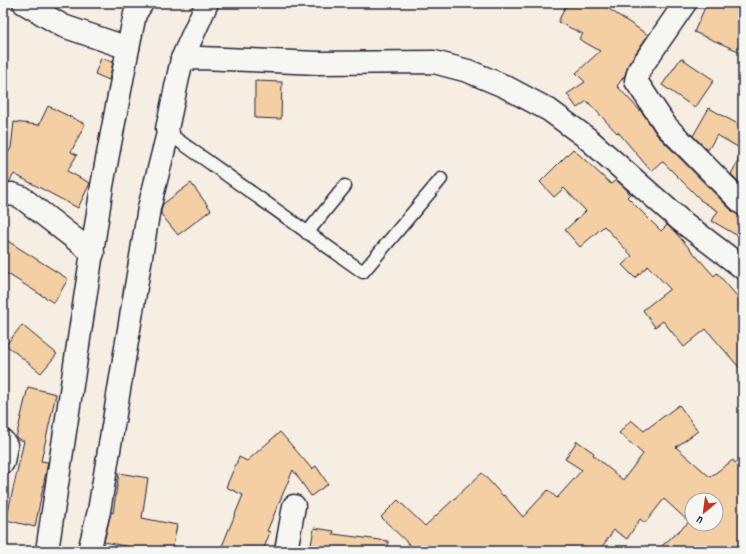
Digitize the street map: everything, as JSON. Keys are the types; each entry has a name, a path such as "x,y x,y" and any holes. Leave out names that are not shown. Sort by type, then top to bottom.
{"street":[{"path":"24,3 63,26 128,48"},
{"path":"47,551 102,186 135,14 142,3"},
{"path":"89,551 99,511 149,208 168,134 167,130 182,59 207,3"},
{"path":"685,3 639,70 636,81 666,126 743,204"},
{"path":"182,59 318,63 434,62 468,72 504,86 549,110 586,138 680,220 743,268"},
{"path":"3,195 12,194 21,197 93,253"},
{"path":"3,442 6,445 3,462"},
{"path":"286,551 294,506"}],"lane":[{"path":"168,134 363,272 441,179"},
{"path":"307,233 345,186"}],"building":[{"path":"567,3 600,3 648,35 629,63 625,75 617,86 644,115 657,135 734,213 743,216 743,228 738,236 712,221 718,211 700,200 662,161 651,171 618,132 617,133 587,101 577,108 567,94 585,82 576,73 600,51 579,39 583,34 558,22"},
{"path":"707,3 743,3 743,53 694,32"},
{"path":"101,58 113,62 109,80 95,74"},
{"path":"681,58 714,80 695,108 662,85"},
{"path":"255,81 282,82 281,119 255,118"},
{"path":"48,106 85,124 71,152 77,155 67,171 90,183 78,208 14,174 9,182 3,182 3,161 11,148 14,122 39,125"},
{"path":"709,108 743,127 743,150 717,135 708,150 693,136"},
{"path":"573,149 611,184 616,180 625,188 630,194 627,197 661,231 667,225 674,231 714,276 717,273 743,303 743,372 706,329 684,347 663,321 655,327 643,310 670,289 648,266 635,278 622,265 632,256 604,226 580,247 565,230 586,211 564,188 554,197 540,182"},
{"path":"743,152 743,186 731,174"},
{"path":"191,183 211,210 178,235 161,214 161,211 163,204"},
{"path":"3,238 68,279 54,303 3,271"},
{"path":"22,325 57,354 41,373 6,345"},
{"path":"28,387 56,394 41,461 48,462 35,527 6,520 24,441 16,438"},
{"path":"679,405 698,431 676,447 710,477 733,460 735,463 743,457 743,551 656,551 684,526 684,532 724,532 724,492 684,492 684,517 664,499 645,523 640,519 627,539 614,530 599,551 416,551 381,517 398,500 425,526 482,473 523,517 548,490 557,498 582,470 565,459 577,441 594,453 593,455 623,480 643,454 619,433 631,420 644,431"},
{"path":"280,432 312,469 316,466 328,484 311,496 293,470 267,531 270,532 263,551 220,551 243,495 226,487 239,457 247,461"},
{"path":"119,473 148,478 142,518 177,525 172,551 152,551 104,542 111,512 113,513"},
{"path":"314,528 334,531 333,534 388,541 388,551 310,551"}]}
